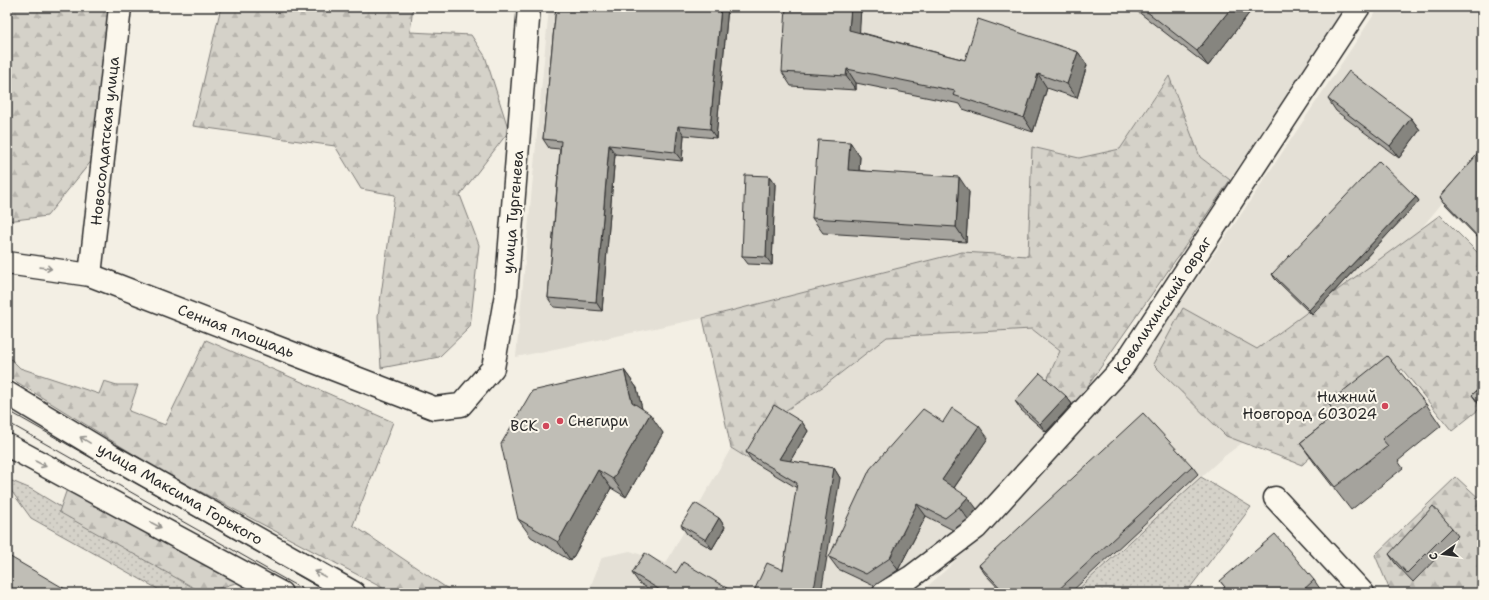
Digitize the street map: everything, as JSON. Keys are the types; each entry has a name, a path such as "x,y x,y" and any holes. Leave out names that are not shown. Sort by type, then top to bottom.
{"street":[{"name":"Новосолдатская улица","path":"90,275 120,7"},
{"name":"улица Тургенева","path":"461,405 493,368 506,294 529,7"},
{"name":"Ковалихинский овраг","path":"884,593 911,577 976,528 1122,368 1358,7"},
{"name":"Сенная площадь","path":"7,262 90,275 434,408 461,405"},
{"name":"улица Максима Горького","path":"7,393 117,459 354,593"},
{"path":"7,445 281,593"},
{"path":"1275,498 1363,593"}],"shaded area":[{"path":"549,7 1345,7 1230,180 1200,157 1168,76 1120,149 1079,158 1032,147 1028,256 962,252 703,318 516,357"},
{"path":"1379,7 1482,7 1482,242 1443,202 1246,440 1222,458 1074,593 920,593 948,568 1130,376 1238,219"},
{"path":"1032,329 1060,351 1074,406 980,511 897,579 866,593 588,593 602,557 630,551 666,563 731,448 752,461 780,414 824,386 887,337"}],"green space":[{"path":"7,7 110,7 93,159 47,216 7,221"},
{"path":"221,7 413,7 410,32 471,35 485,56 509,131 460,195 479,245 470,327 439,357 381,368 378,316 395,195 361,189 335,146 193,126"},
{"path":"1169,76 1200,157 1230,180 1074,406 1046,382 1060,351 1032,329 887,337 824,386 780,414 752,461 731,448 703,318 962,252 1028,256 1032,147 1079,158 1120,149"},
{"path":"1440,215 1482,257 1482,407 1452,431 1402,369 1302,465 1226,436 1153,364 1183,308 1257,349"},
{"path":"206,340 393,422 353,525 454,593 392,593 156,468 7,376 7,355 20,368 99,394 104,381 117,385 138,385 129,411 165,425"},
{"path":"1201,477 1251,507 1186,593 1074,593"},
{"path":"1456,477 1482,501 1482,593 1391,593 1375,555"},
{"path":"7,479 31,489 203,593 165,593 31,518 7,485"},
{"path":"68,486 239,582 203,593 59,512"}],"building":[{"path":"556,7 721,7 710,129 678,126 675,152 609,145 596,302 548,298 561,141 543,139"},
{"path":"786,7 851,7 849,30 965,60 978,19 1078,52 1067,84 1038,74 1024,118 953,95 955,91 847,69 846,76 782,72"},
{"path":"1141,7 1232,7 1197,51"},
{"path":"1349,71 1411,118 1390,146 1328,99"},
{"path":"818,140 850,142 848,170 959,177 956,227 812,218"},
{"path":"1482,149 1482,241 1440,197"},
{"path":"1379,161 1416,197 1309,310 1272,274"},
{"path":"745,175 769,176 766,257 742,256"},
{"path":"1387,356 1426,404 1382,439 1388,446 1335,487 1300,443 1336,414 1328,403"},
{"path":"624,370 632,402 650,414 613,479 598,470 558,542 518,519 501,444 532,391"},
{"path":"1040,373 1066,396 1040,424 1015,401"},
{"path":"1482,386 1482,406 1472,395"},
{"path":"774,405 802,422 779,459 834,468 815,584 811,593 753,593 767,563 783,570 797,483 746,452"},
{"path":"952,408 979,426 942,480 968,497 959,507 945,518 917,504 890,558 866,574 829,557 870,469 923,409 943,422"},
{"path":"1143,413 1192,466 1055,593 1005,593 979,565"},
{"path":"695,503 719,518 706,540 681,525"},
{"path":"1433,506 1452,528 1407,573 1389,554"},
{"path":"1275,534 1314,580 1300,593 1218,593 1225,587 1220,581"},
{"path":"645,553 676,573 683,562 735,593 665,593 632,573"},
{"path":"7,555 72,593 7,593"}],"tram line":[{"path":"7,410 329,593"},
{"path":"7,422 309,593"}],"place":[{"name":"Нижний Новгород 603024","path":"1385,406"},
{"name":"Снегири","path":"560,421"},
{"name":"ВСК","path":"546,426"}]}
